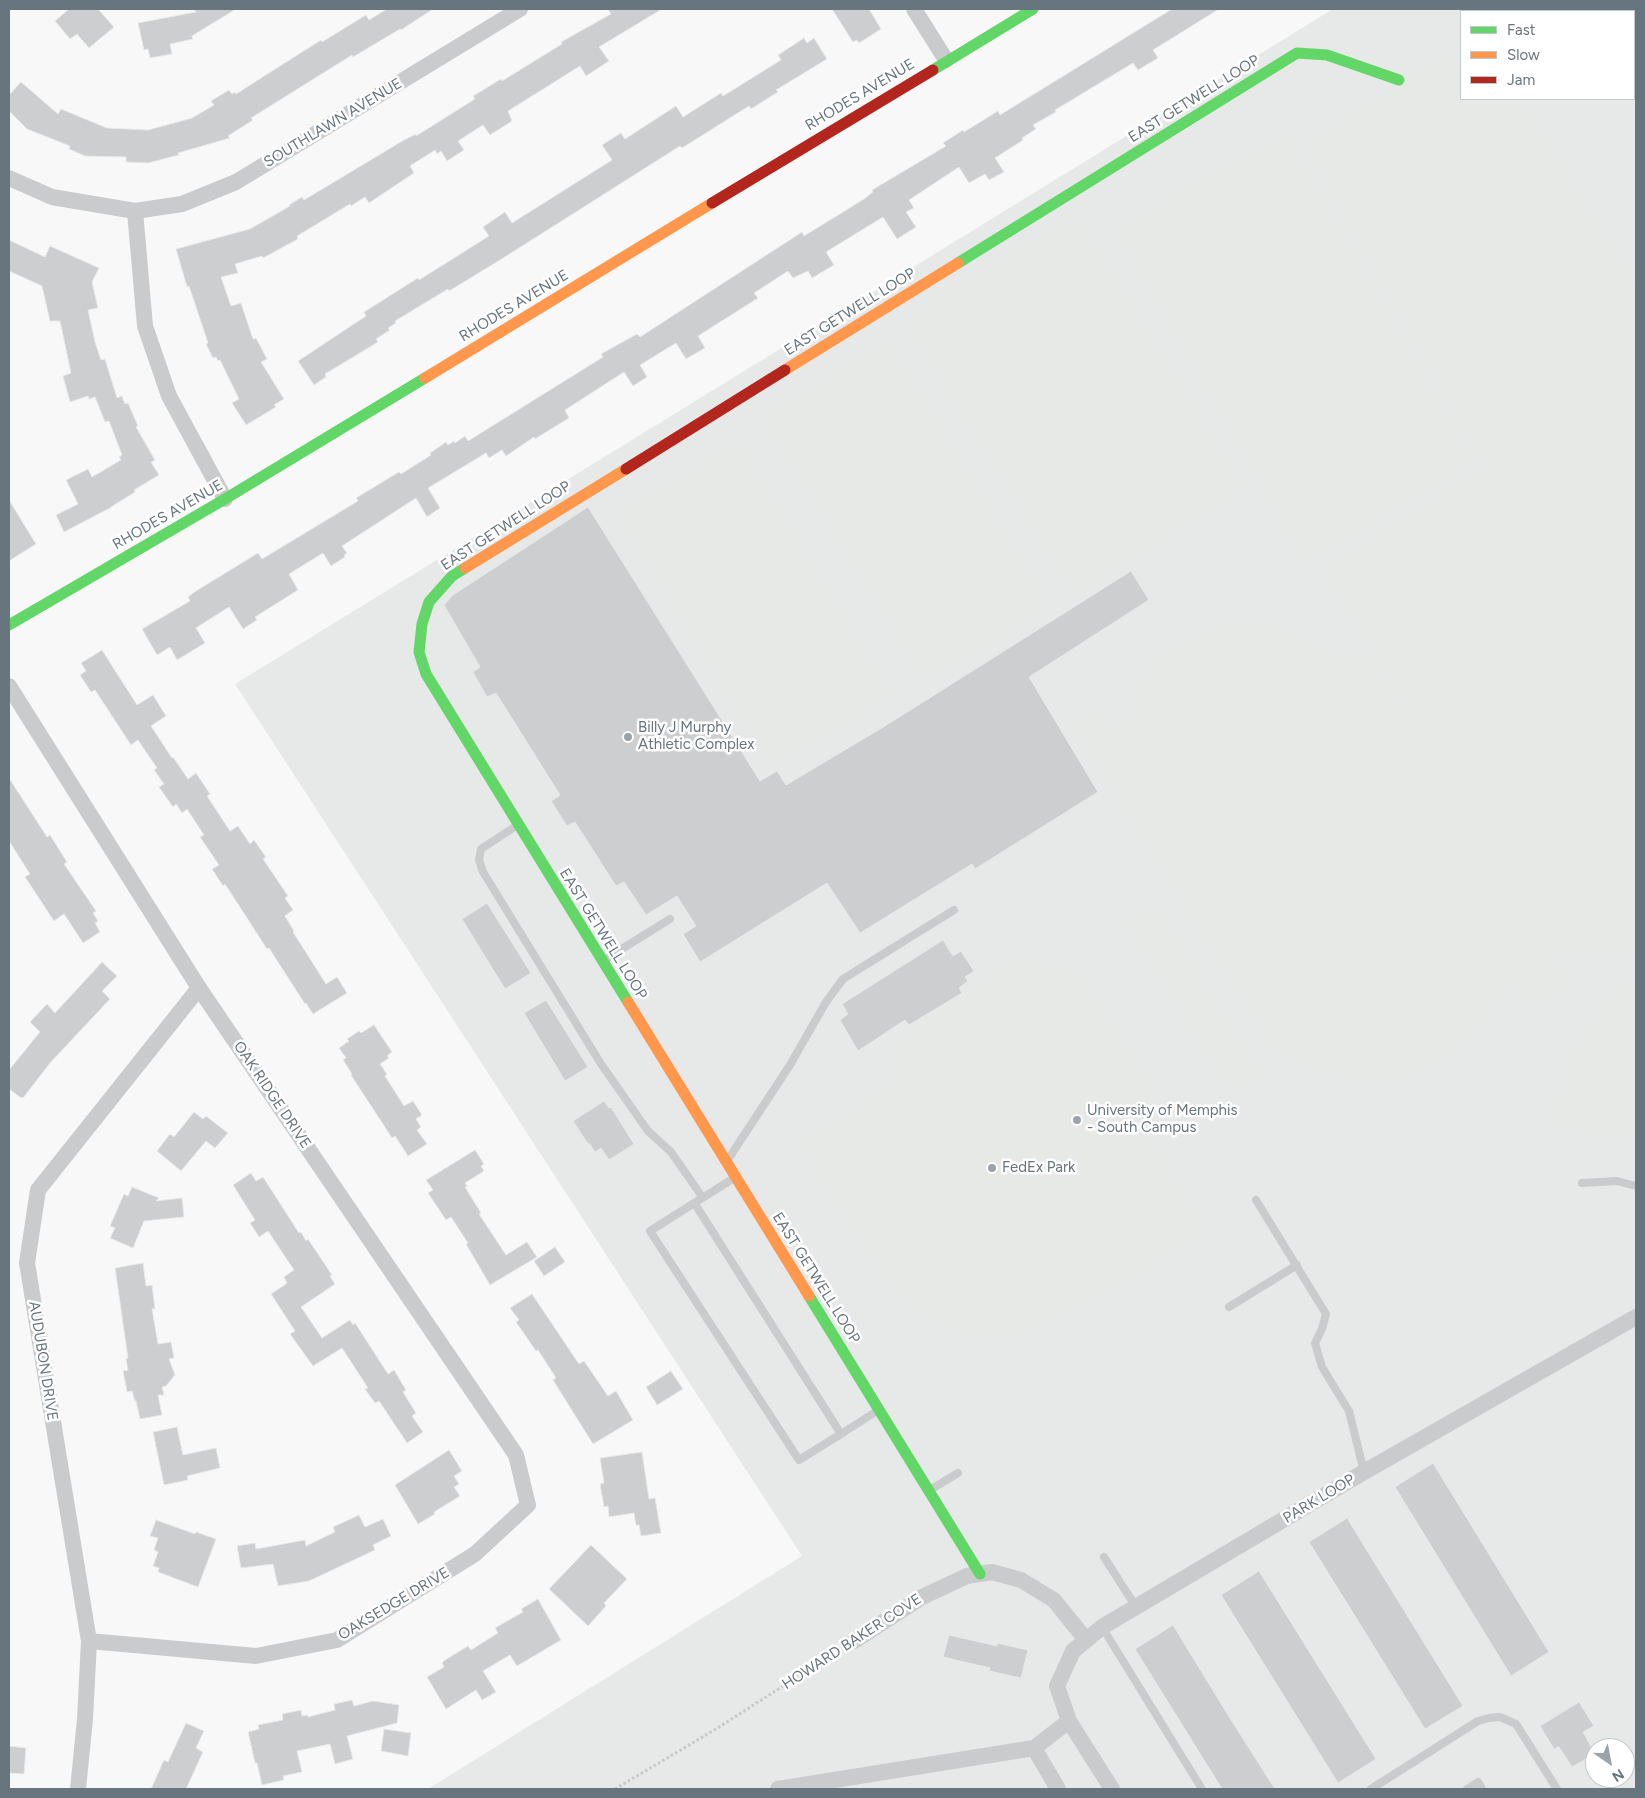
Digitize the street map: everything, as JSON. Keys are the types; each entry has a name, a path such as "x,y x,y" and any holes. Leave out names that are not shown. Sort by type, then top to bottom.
{"street":[{"name":"SOUTHLAWN AVENUE","path":"9,178 52,197 135,211 182,204 236,182 520,9"},
{"path":"914,9 946,60"},
{"name":"RHODES AVENUE","path":"9,625 225,499 946,60 1033,9"},
{"name":"EAST GETWELL LOOP","path":"980,1574 426,674 419,652 422,624 429,602 452,576 1298,53 1327,55 1399,80"},
{"path":"135,211 145,326 170,396 225,499"},
{"name":"OAK RIDGE DRIVE","path":"9,686 199,988 516,1454 528,1505"},
{"name":"AUDUBON DRIVE","path":"78,1789 85,1719 89,1641 26,1263 38,1190 199,988"},
{"name":"PARK LOOP","path":"1112,1789 1069,1721 1058,1686 1073,1651 1102,1627 1364,1472 1636,1317"},
{"name":"OAKSEDGE DRIVE","path":"89,1641 256,1656 337,1640 475,1554 528,1505"},
{"name":"HOWARD BAKER COVE","path":"854,1640 922,1596 967,1576 992,1572 1021,1580 1054,1600 1086,1640"},
{"path":"778,1789 798,1788 1034,1748 1069,1721"},
{"path":"1034,1748 1058,1789"}],"lane":[{"path":"518,825 481,849 479,860 483,872 601,1064 648,1132 671,1152 703,1198"},
{"path":"726,1162 790,1065 826,1002 843,980 954,910"},
{"path":"603,961 670,919"},
{"path":"736,1177 650,1231 799,1460 879,1410"},
{"path":"1582,1183 1617,1181 1636,1186"},
{"path":"1256,1200 1326,1314 1315,1344 1322,1367 1349,1411 1364,1472"},
{"path":"695,1204 841,1434"},
{"path":"1229,1308 1297,1264"},
{"path":"929,1490 958,1472"},
{"path":"1104,1557 1136,1607"},
{"path":"1102,1627 1202,1789"},
{"path":"1371,1789 1478,1721 1500,1717 1516,1724 1556,1789"},
{"path":"1467,1789 1478,1782 1482,1789"}],"path":[{"name":"HOWARD BAKER COVE","path":"615,1789 716,1729 854,1640"}],"shaded area":[{"name":"University of Memphis - South Campus","path":"1333,9 1573,10 1460,10 1460,100 1635,100 1636,18 1636,1789 428,1789 802,1556 235,684"},
{"path":"1460,47 1460,100 1520,100 1636,287 1636,953 1552,953 1325,569 1486,467 1306,145"},
{"path":"1283,134 1471,461 1306,563 1117,230"},
{"path":"1074,215 1243,488 1076,593 904,320"},
{"path":"888,341 1048,606 927,680 764,418"},
{"path":"738,443 890,695 772,766 621,514"},
{"path":"1253,625 1280,630 1319,648 1343,662 1362,650 1569,986 1534,1007 1515,977 1498,989 1489,1008 1464,1042 1440,1060 1421,1070 1400,1077 1379,1080 1356,1080 1320,1071 1287,1053 1280,1057 1073,723 1096,709 1114,737 1126,729 1130,710 1141,685 1169,651 1199,634 1215,628"},
{"path":"1154,905 1261,1076 1234,1094 1126,921"},
{"name":"FedEx Park","path":"1020,960 1079,974 1159,1096 1149,1139 1205,1234 1171,1251 1070,1313 1004,1337 961,1334 917,1313 900,1289 876,1262 800,1141 900,1083 905,1031"},
{"path":"1636,981 1636,1142 1556,1124 1563,1084 1577,1044 1597,1014 1622,988"}],"building":[{"path":"69,9 98,9 114,27 89,48 77,34 70,39 55,21"},
{"path":"194,9 236,9 192,36 193,39 170,44 172,54 150,58 148,49 144,50 138,23 196,12"},
{"path":"387,9 433,9 401,30 353,57 352,55 251,118 253,120 228,136 230,138 178,153 179,155 148,163 126,162 126,157 85,156 69,149 70,146 27,129 9,111 9,95 21,82 58,114 61,109 107,128 148,130 192,118 214,105 211,101 229,90 232,94 235,92 236,94 321,40 322,42 366,15 369,20"},
{"path":"608,9 662,9 599,47 609,61 586,76 580,66 508,111 512,121 490,135 483,125 458,141 464,150 447,161 441,151 437,154 435,150 410,166 414,173 369,203 365,197 351,206 350,204 297,236 298,239 263,258 262,256 235,264 238,273 221,277 231,306 241,303 253,339 256,338 267,359 261,362 284,399 274,405 276,407 246,425 232,403 239,399 220,360 218,361 216,357 213,358 206,344 208,343 189,286 187,287 176,249 250,229 302,197 304,200 404,140 416,134 416,136 475,99 473,96 501,79 502,81 562,44 561,42 611,14"},
{"path":"832,9 869,9 881,29 859,43 857,40 853,42"},
{"path":"1172,9 1219,9 1153,50 1158,58 1138,70 1133,63 1033,125 1036,129 995,158 1004,172 989,180 985,174 969,183 959,167 909,200 914,208 906,212 916,227 897,239 883,217 826,252 834,265 812,278 808,271 793,278 788,271 754,293 758,298 698,336 705,348 686,359 676,343 640,365 647,377 633,386 624,372 565,410 569,418 535,439 534,437 506,456 502,450 489,458 486,453 428,488 440,508 427,517 416,498 342,546 347,553 344,555 345,557 331,566 323,553 289,574 298,590 255,617 257,620 243,629 229,607 196,628 205,643 177,660 170,647 157,655 142,629 190,601 188,597 196,591 258,553 262,559 358,501 356,498 399,472 401,474 431,455 430,453 446,442 448,445 454,441 455,443 465,436 468,441 603,357 601,354 637,334 640,337 802,232 804,236 864,199 873,192 872,190 946,146 943,143 963,130 964,132 998,111 1000,115"},
{"path":"804,38 807,43 814,38 827,59 776,90 778,92 751,109 749,106 682,148 680,146 500,260 395,321 396,323 388,328 390,330 376,339 378,342 325,374 326,377 314,385 298,361 366,316 364,312 489,236 483,227 505,212 512,223 612,160 602,145 621,133 625,139 676,106 683,117 721,93 723,96 781,60 778,55"},
{"path":"9,240 45,257 50,246 99,268 92,282 98,308 88,310 95,342 101,360 105,359 117,398 122,396 125,404 128,403 138,426 136,427 155,460 151,462 159,475 108,509 64,532 56,515 78,504 66,480 88,469 92,477 121,460 119,457 122,455 109,421 105,422 95,397 89,399 88,396 70,402 63,376 71,373 60,321 50,321 42,286 9,271"},
{"path":"9,500 36,544 9,561"},
{"name":"Billy J Murphy Athletic Complex","path":"588,507 760,781 777,771 786,785 885,726 1131,571 1149,600 1029,677 1098,792 975,869 972,864 860,933 827,883 700,962 683,934 696,926 677,896 646,915 624,882 616,886 575,822 567,826 551,801 560,795 496,693 487,697 473,672 480,667 444,605 453,595"},
{"path":"102,650 137,705 153,695 166,716 151,726 188,779 196,773 210,794 207,796 230,831 238,826 250,844 254,840 266,857 263,859 288,896 285,898 293,910 285,916 293,932 326,984 337,977 347,993 313,1014 305,1004 225,884 223,886 212,869 219,865 200,837 204,835 187,809 182,813 176,804 173,807 159,787 164,784 154,770 157,768 138,740 131,745 95,690 91,692 80,675 86,671 81,663"},
{"path":"9,778 47,837 50,835 67,862 64,864 96,911 93,913 98,921 95,923 100,932 83,943 64,914 54,921 25,877 30,874 9,841"},
{"path":"487,903 531,973 505,989 462,919"},
{"path":"943,940 953,956 961,951 974,971 965,977 968,981 959,988 962,993 909,1025 905,1020 858,1051 840,1020 848,1014 842,1004"},
{"path":"102,962 117,976 102,991 110,999 50,1063 23,1098 20,1097 9,1089 9,1070 40,1032 30,1022 47,1004 55,1013"},
{"path":"546,1000 588,1067 565,1081 524,1013"},
{"path":"374,1025 392,1052 387,1056 389,1058 380,1064 387,1074 385,1076 404,1106 413,1101 422,1115 416,1119 421,1127 417,1130 427,1144 408,1156 395,1136 392,1138 351,1075 343,1060 346,1058 339,1048 349,1041 347,1039 359,1031 361,1033"},
{"path":"604,1101 609,1108 611,1107 634,1144 609,1160 601,1148 595,1152 573,1121"},
{"path":"194,1112 203,1119 206,1116 228,1133 215,1148 206,1141 181,1171 157,1151 170,1134 174,1137"},
{"path":"475,1150 484,1164 481,1166 484,1171 465,1183 467,1186 465,1187 481,1213 479,1214 506,1255 527,1242 537,1257 490,1285 466,1244 468,1243 451,1217 446,1220 428,1193 433,1190 426,1180"},
{"path":"251,1173 256,1181 263,1177 299,1233 301,1232 306,1241 308,1239 332,1275 330,1276 335,1284 301,1307 322,1338 350,1320 353,1325 355,1323 388,1374 394,1370 406,1390 403,1392 416,1413 412,1416 423,1432 407,1443 379,1401 375,1403 365,1389 368,1388 342,1348 313,1366 290,1334 295,1331 271,1294 287,1283 284,1277 294,1270 268,1231 259,1237 250,1223 255,1220 233,1185"},
{"path":"132,1187 159,1198 156,1201 182,1198 184,1217 144,1221 133,1248 110,1238 115,1228 110,1226 124,1194 128,1196"},
{"path":"555,1247 565,1262 544,1276 534,1261"},
{"path":"143,1263 146,1286 152,1285 155,1309 152,1309 158,1344 171,1342 174,1358 169,1359 175,1375 166,1386 162,1387 164,1395 158,1395 162,1415 140,1419 132,1391 127,1392 123,1371 128,1370 126,1359 128,1358 115,1268"},
{"path":"532,1294 579,1364 584,1361 608,1396 616,1391 633,1420 593,1444 553,1380 556,1378 538,1350 536,1351 516,1322 519,1320 510,1308"},
{"path":"671,1371 683,1389 657,1405 646,1387"},
{"path":"177,1427 183,1455 216,1448 220,1468 187,1476 188,1480 164,1485 153,1432"},
{"path":"449,1450 462,1471 454,1476 459,1484 454,1487 460,1496 418,1524 395,1485"},
{"path":"642,1452 649,1499 655,1498 661,1533 641,1536 639,1525 636,1525 634,1513 609,1517 608,1506 604,1507 600,1484 604,1483 600,1458"},
{"path":"1433,1463 1549,1652 1511,1676 1395,1487"},
{"path":"359,1515 365,1527 383,1519 391,1536 373,1545 375,1550 309,1581 278,1586 273,1564 241,1568 237,1546 255,1543 256,1549 305,1540 306,1546 335,1532 333,1527"},
{"path":"1347,1518 1463,1706 1425,1729 1309,1542"},
{"path":"156,1520 195,1534 196,1532 216,1539 198,1587 158,1572 159,1568 153,1566 158,1552 154,1550 158,1538 150,1536"},
{"path":"591,1545 627,1579 604,1603 606,1606 588,1626 549,1589"},
{"path":"1259,1571 1376,1759 1338,1783 1221,1595"},
{"path":"538,1599 561,1640 517,1666 510,1655 483,1671 496,1692 482,1700 476,1690 446,1709 427,1677 444,1667 442,1663 445,1660 468,1646 471,1650 498,1633 495,1628 523,1612 521,1609"},
{"path":"1173,1625 1275,1789 1222,1789 1135,1649"},
{"path":"949,1635 997,1646 997,1643 1028,1650 1021,1678 989,1671 990,1668 943,1657"},
{"path":"352,1700 354,1706 373,1701 399,1705 397,1723 347,1736 353,1759 335,1764 330,1744 297,1751 302,1772 283,1776 284,1780 262,1785 248,1732 259,1729 258,1725 283,1720 282,1714 301,1710 302,1716 308,1715 308,1717 335,1710 334,1704"},
{"path":"1579,1702 1594,1726 1583,1732 1586,1738 1585,1760 1572,1767 1559,1747 1554,1749 1540,1726"},
{"path":"186,1723 204,1731 196,1748 203,1752 186,1789 151,1789 164,1760 168,1762"},
{"path":"384,1729 411,1733 408,1756 381,1751"},
{"path":"9,1746 26,1748 24,1774 9,1773"}],"traffic: fast":[{"path":"933,70 1033,9"},
{"path":"958,263 1297,53 1327,55 1399,80"},
{"path":"9,625 225,499 425,378"},
{"path":"465,568 452,576 429,602 422,624 419,652 426,674 628,1002"},
{"path":"809,1296 980,1574"}],"traffic: slow":[{"path":"425,378 712,203"},
{"path":"785,370 958,263"},
{"path":"465,568 626,469"},
{"path":"628,1002 809,1296"}],"traffic: jam":[{"path":"712,203 933,70"},
{"path":"626,469 785,370"}],"place":[{"name":"Billy J Murphy Athletic Complex","path":"628,737"},
{"name":"University of Memphis - South Campus","path":"1077,1120"},
{"name":"FedEx Park","path":"992,1168"}]}
